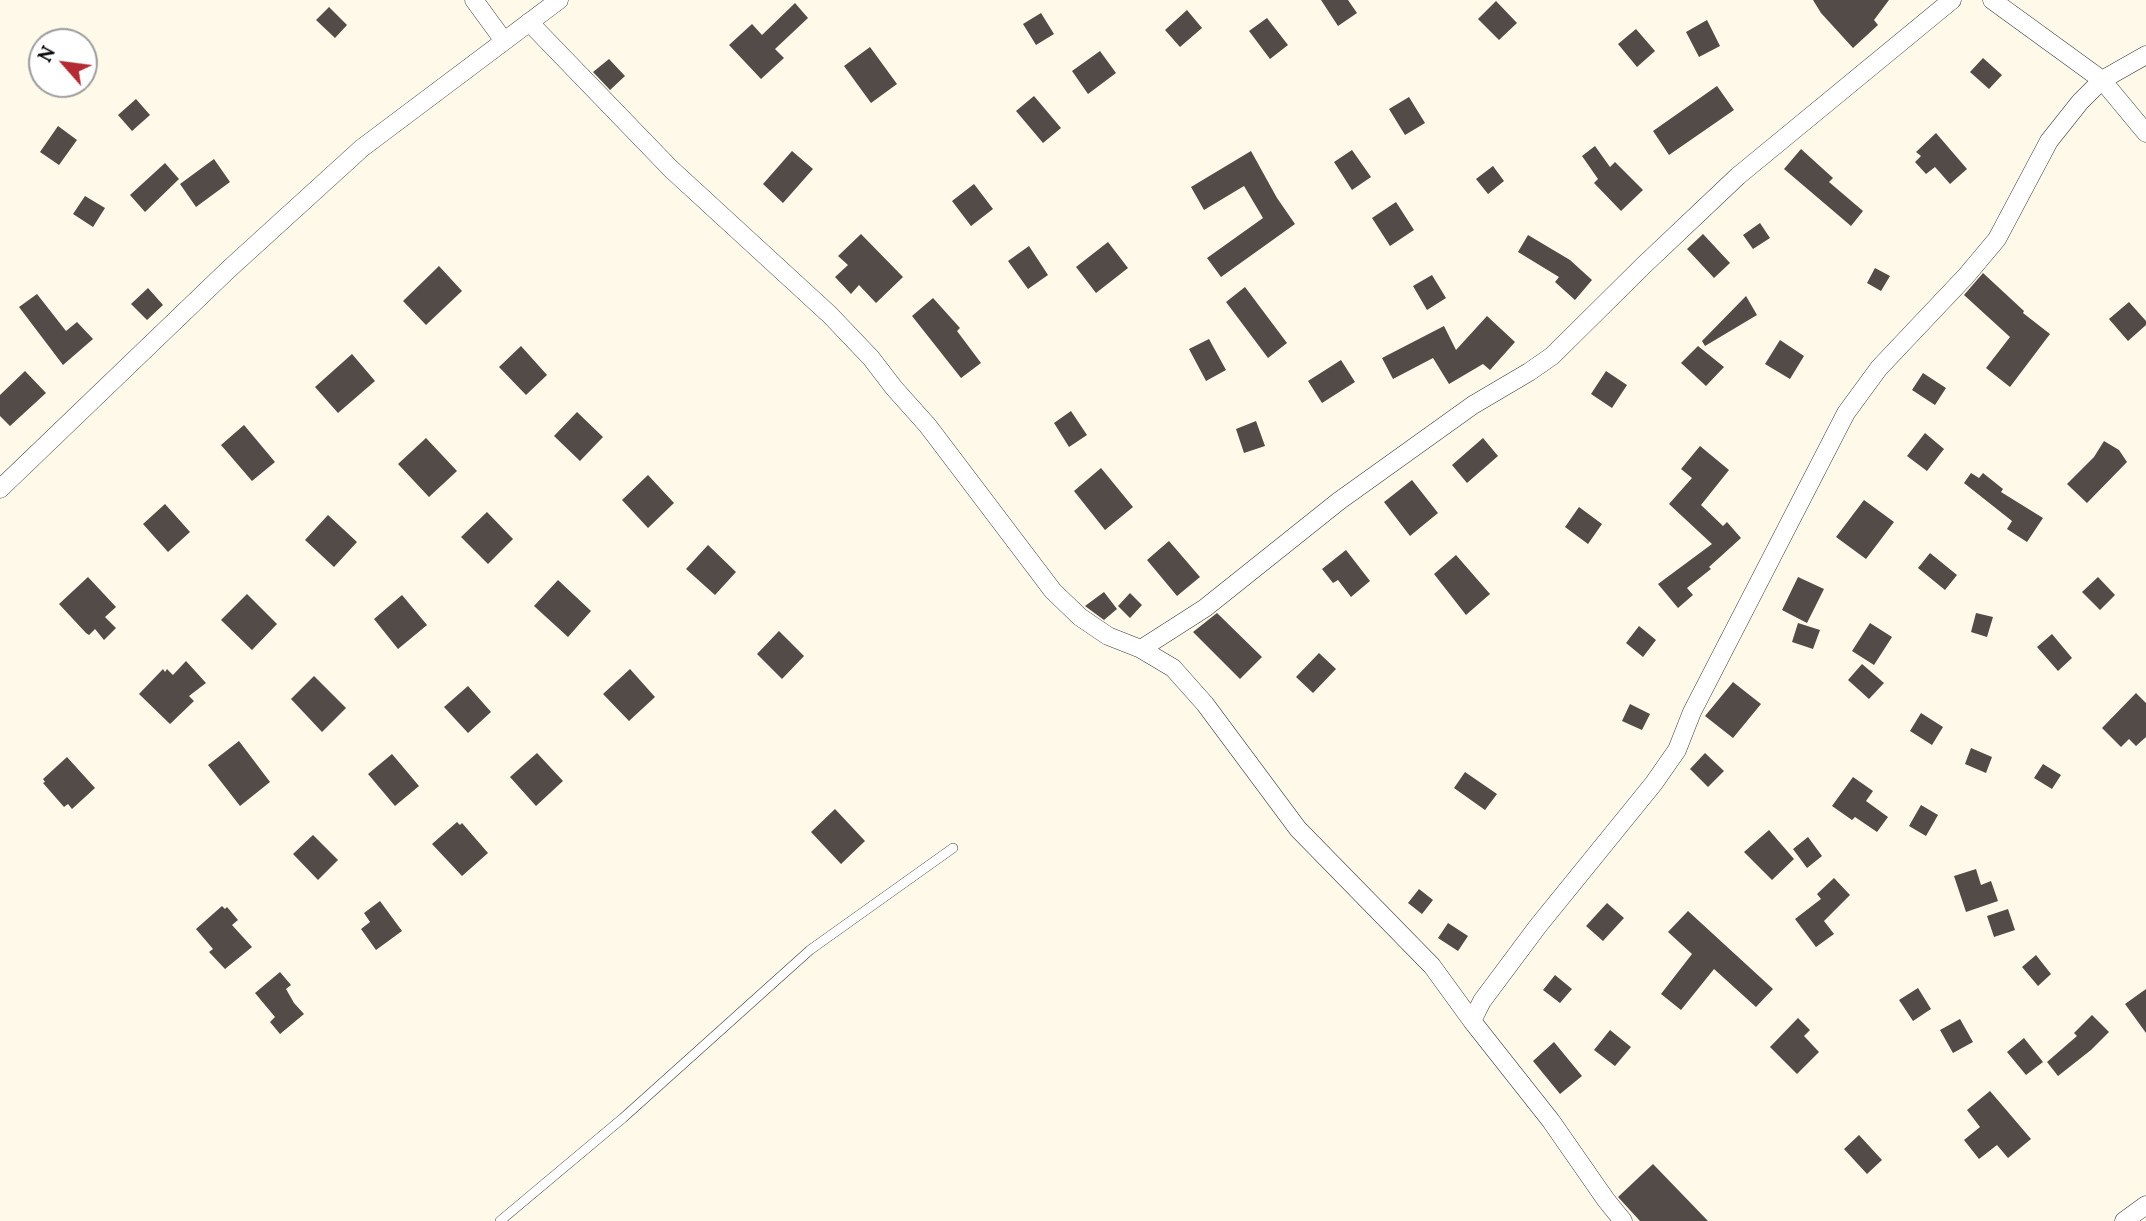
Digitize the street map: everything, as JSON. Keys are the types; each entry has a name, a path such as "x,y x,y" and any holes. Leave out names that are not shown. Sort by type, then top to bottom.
{"street":[{"path":"474,0 504,41"},
{"path":"0,489 229,269 362,148 559,0"},
{"path":"1142,649 1205,608 1339,501 1473,405 1552,356 1738,176 1952,0"},
{"path":"1992,0 2102,80 2146,134"},
{"path":"529,22 671,169 830,315 871,358 928,426 1053,591 1080,617 1108,636 1142,649 1173,667 1205,704 1298,829 1432,965 1623,1221"},
{"path":"1472,1020 1482,1001 1538,926 1654,783 1677,750 1698,700 1846,412 1879,368 1997,239 2049,141 2080,102 2102,80 2146,55"},
{"path":"2124,1221 2146,1205"}],"lane":[{"path":"500,1221 623,1118 810,950 953,848"}],"building":[{"path":"1321,0 1348,0 1357,13 1338,26"},
{"path":"1813,0 1889,0 1874,20 1878,25 1853,48 1821,13"},
{"path":"1496,1 1517,23 1499,40 1478,19"},
{"path":"795,3 808,18 775,49 784,58 761,79 729,45 752,24 762,35"},
{"path":"329,7 347,25 335,38 316,20"},
{"path":"1187,10 1202,28 1180,47 1165,30"},
{"path":"1041,13 1054,34 1036,45 1023,24"},
{"path":"1267,18 1288,45 1270,59 1249,31"},
{"path":"1707,20 1720,46 1699,57 1686,32"},
{"path":"1636,29 1655,51 1637,67 1618,44"},
{"path":"870,47 897,84 871,103 844,66"},
{"path":"1100,51 1116,73 1088,94 1072,71"},
{"path":"1983,58 2002,75 1989,89 1970,72"},
{"path":"609,59 625,76 610,90 593,72"},
{"path":"1717,86 1734,110 1669,155 1653,131"},
{"path":"1034,96 1061,128 1043,143 1016,111"},
{"path":"1409,97 1425,123 1405,135 1389,109"},
{"path":"136,99 150,115 132,131 118,115"},
{"path":"58,126 77,140 59,165 40,152"},
{"path":"1936,133 1967,169 1950,184 1935,167 1926,174 1915,162 1921,156 1916,152"},
{"path":"1595,146 1610,167 1615,162 1643,190 1621,211 1594,183 1598,179 1582,156"},
{"path":"1801,149 1833,178 1829,182 1863,211 1851,226 1784,169"},
{"path":"1352,150 1371,177 1352,190 1334,162"},
{"path":"792,151 813,169 783,203 763,184"},
{"path":"1251,151 1295,224 1221,277 1207,258 1263,218 1244,186 1204,210 1191,187"},
{"path":"214,159 230,182 196,207 180,184"},
{"path":"165,163 179,179 145,212 130,195"},
{"path":"1493,166 1504,181 1488,194 1476,179"},
{"path":"974,184 993,209 971,226 952,201"},
{"path":"85,196 105,208 93,227 73,214"},
{"path":"1396,202 1414,230 1390,246 1372,218"},
{"path":"1760,223 1770,238 1753,249 1743,235"},
{"path":"861,234 903,277 876,303 859,285 851,294 835,277 848,265 838,256"},
{"path":"1703,234 1730,263 1714,278 1687,249"},
{"path":"1528,235 1570,260 1592,280 1575,300 1555,282 1559,277 1518,252"},
{"path":"1108,242 1128,268 1096,293 1076,267"},
{"path":"1029,246 1048,275 1028,289 1008,261"},
{"path":"439,266 462,291 426,325 403,301"},
{"path":"1875,268 1890,276 1881,291 1867,283"},
{"path":"1983,273 2024,311 2023,313 2050,334 2010,387 1986,368 2010,337 1964,295"},
{"path":"1432,275 1446,298 1427,310 1413,286"},
{"path":"1245,287 1287,343 1268,358 1226,302"},
{"path":"148,288 163,305 147,320 131,304"},
{"path":"37,294 66,331 77,322 93,339 63,365 19,307"},
{"path":"1746,296 1757,315 1705,346 1702,341"},
{"path":"933,298 960,328 957,331 981,363 961,378 912,316"},
{"path":"2129,302 2146,321 2146,325 2128,341 2109,319"},
{"path":"1487,316 1515,342 1490,370 1483,364 1449,384 1433,358 1393,379 1382,358 1444,326 1456,350"},
{"path":"1209,339 1226,370 1206,381 1189,349"},
{"path":"1780,340 1804,356 1790,379 1765,364"},
{"path":"521,346 547,375 526,395 499,367"},
{"path":"1698,346 1724,367 1706,386 1681,363"},
{"path":"352,354 375,381 338,413 315,387"},
{"path":"1341,360 1355,382 1322,403 1308,381"},
{"path":"25,371 46,393 10,426 0,416 0,395"},
{"path":"1606,371 1627,385 1612,408 1591,394"},
{"path":"1923,373 1946,388 1935,405 1912,390"},
{"path":"1071,411 1087,435 1069,447 1054,423"},
{"path":"577,412 603,437 580,461 554,436"},
{"path":"1256,421 1265,446 1244,453 1236,429"},
{"path":"244,425 275,462 252,481 221,445"},
{"path":"1925,433 1944,449 1927,471 1907,456"},
{"path":"426,438 457,471 429,497 398,464"},
{"path":"1483,438 1498,456 1467,483 1452,465"},
{"path":"2104,441 2119,450 2127,462 2087,503 2067,484 2094,457"},
{"path":"1700,446 1729,470 1701,505 1723,526 1727,522 1741,538 1709,567 1711,569 1687,588 1693,595 1678,608 1658,584 1712,544 1669,504 1692,478 1681,469"},
{"path":"1101,468 1133,507 1105,530 1074,491"},
{"path":"1971,473 1979,478 1983,473 2003,489 2001,492 2043,518 2027,542 2007,529 2012,521 1964,483"},
{"path":"648,475 674,503 648,528 622,500"},
{"path":"1412,480 1438,513 1410,536 1384,502"},
{"path":"1864,500 1894,522 1866,559 1836,537"},
{"path":"165,504 190,532 168,552 143,524"},
{"path":"1579,507 1602,524 1588,544 1565,527"},
{"path":"487,512 513,539 488,564 461,537"},
{"path":"328,515 357,542 334,567 305,540"},
{"path":"1169,541 1200,577 1177,596 1147,560"},
{"path":"708,545 736,572 715,595 686,569"},
{"path":"1346,550 1370,581 1351,597 1338,580 1333,583 1322,569"},
{"path":"1930,553 1957,575 1945,590 1918,568"},
{"path":"1456,555 1490,594 1466,615 1434,574"},
{"path":"88,577 116,607 105,617 116,628 104,640 95,629 89,635 86,633 59,604"},
{"path":"1798,577 1824,589 1807,623 1782,610"},
{"path":"2098,577 2115,595 2100,610 2082,592"},
{"path":"558,580 591,611 568,637 534,606"},
{"path":"1104,592 1117,609 1104,620 1085,606"},
{"path":"1130,593 1142,605 1130,618 1118,606"},
{"path":"247,594 277,624 252,650 221,620"},
{"path":"402,595 427,625 398,649 374,619"},
{"path":"1217,613 1262,657 1240,679 1193,632"},
{"path":"1976,613 1993,617 1987,637 1971,632"},
{"path":"1798,623 1820,630 1813,649 1792,642"},
{"path":"1870,623 1892,637 1874,665 1852,651"},
{"path":"1639,626 1656,640 1643,657 1626,643"},
{"path":"779,631 804,656 782,679 757,654"},
{"path":"2052,634 2072,658 2058,671 2037,647"},
{"path":"1319,653 1336,669 1313,693 1296,677"},
{"path":"186,661 206,683 189,696 194,701 170,724 139,694 163,669 173,675"},
{"path":"1862,664 1884,683 1869,699 1848,680"},
{"path":"630,669 655,697 629,721 603,694"},
{"path":"314,676 346,708 322,732 291,699"},
{"path":"1733,682 1761,704 1733,738 1705,716"},
{"path":"468,686 491,712 468,733 444,707"},
{"path":"2136,693 2146,703 2146,737 2136,746 2129,739 2121,747 2102,728"},
{"path":"1630,704 1650,714 1642,730 1622,721"},
{"path":"1921,713 1943,727 1932,745 1910,731"},
{"path":"239,741 270,782 240,806 208,765"},
{"path":"1971,748 1992,757 1986,773 1965,764"},
{"path":"537,753 563,781 536,806 510,777"},
{"path":"1705,753 1724,771 1708,787 1690,769"},
{"path":"392,754 419,786 395,806 368,774"},
{"path":"67,757 95,788 72,809 68,804 64,807 43,783 43,779"},
{"path":"2043,764 2061,775 2052,789 2034,778"},
{"path":"1465,772 1497,794 1485,810 1454,788"},
{"path":"1853,777 1873,791 1866,801 1888,817 1877,832 1855,817 1852,820 1832,806"},
{"path":"1921,805 1938,815 1926,836 1909,826"},
{"path":"835,809 865,841 841,864 811,832"},
{"path":"457,822 460,825 462,823 488,853 462,876 432,844"},
{"path":"1769,830 1794,859 1772,880 1744,852"},
{"path":"313,835 338,860 318,880 293,854"},
{"path":"1808,837 1822,856 1807,868 1793,849"},
{"path":"1976,869 1981,885 1991,881 1998,901 1966,912 1954,876"},
{"path":"1834,878 1850,895 1824,921 1834,934 1816,947 1795,919 1821,899 1817,894"},
{"path":"1419,889 1433,900 1422,914 1408,903"},
{"path":"380,901 402,931 376,950 361,929 370,922 364,913"},
{"path":"1607,903 1624,918 1603,941 1586,926"},
{"path":"222,906 225,909 227,907 238,920 232,925 252,947 225,969 209,952 213,949 196,929"},
{"path":"2008,909 2015,930 1994,937 1987,916"},
{"path":"1688,911 1773,989 1756,1007 1714,969 1681,1010 1661,994 1692,954 1668,932"},
{"path":"1448,923 1468,936 1458,951 1438,938"},
{"path":"2036,955 2051,974 2038,986 2022,967"},
{"path":"280,972 291,985 286,989 294,1003 304,1014 280,1034 270,1022 275,1017 255,993"},
{"path":"1555,975 1572,989 1560,1003 1543,990"},
{"path":"1918,988 1931,1009 1913,1021 1899,1000"},
{"path":"2146,989 2146,1033 2125,1004"},
{"path":"2092,1015 2109,1032 2058,1076 2047,1062 2077,1036 2074,1033"},
{"path":"1798,1018 1810,1030 1804,1036 1819,1052 1797,1074 1770,1047"},
{"path":"1960,1019 1973,1042 1953,1053 1940,1030"},
{"path":"1610,1030 1631,1047 1615,1066 1594,1050"},
{"path":"2024,1038 2043,1062 2026,1075 2007,1052"},
{"path":"1554,1042 1582,1076 1560,1094 1533,1061"},
{"path":"1990,1091 2031,1139 2008,1158 1997,1145 1979,1159 1964,1140 1980,1127 1967,1110"},
{"path":"1859,1135 1882,1160 1867,1174 1844,1149"},
{"path":"1653,1164 1708,1221 1640,1221 1618,1197"}]}
